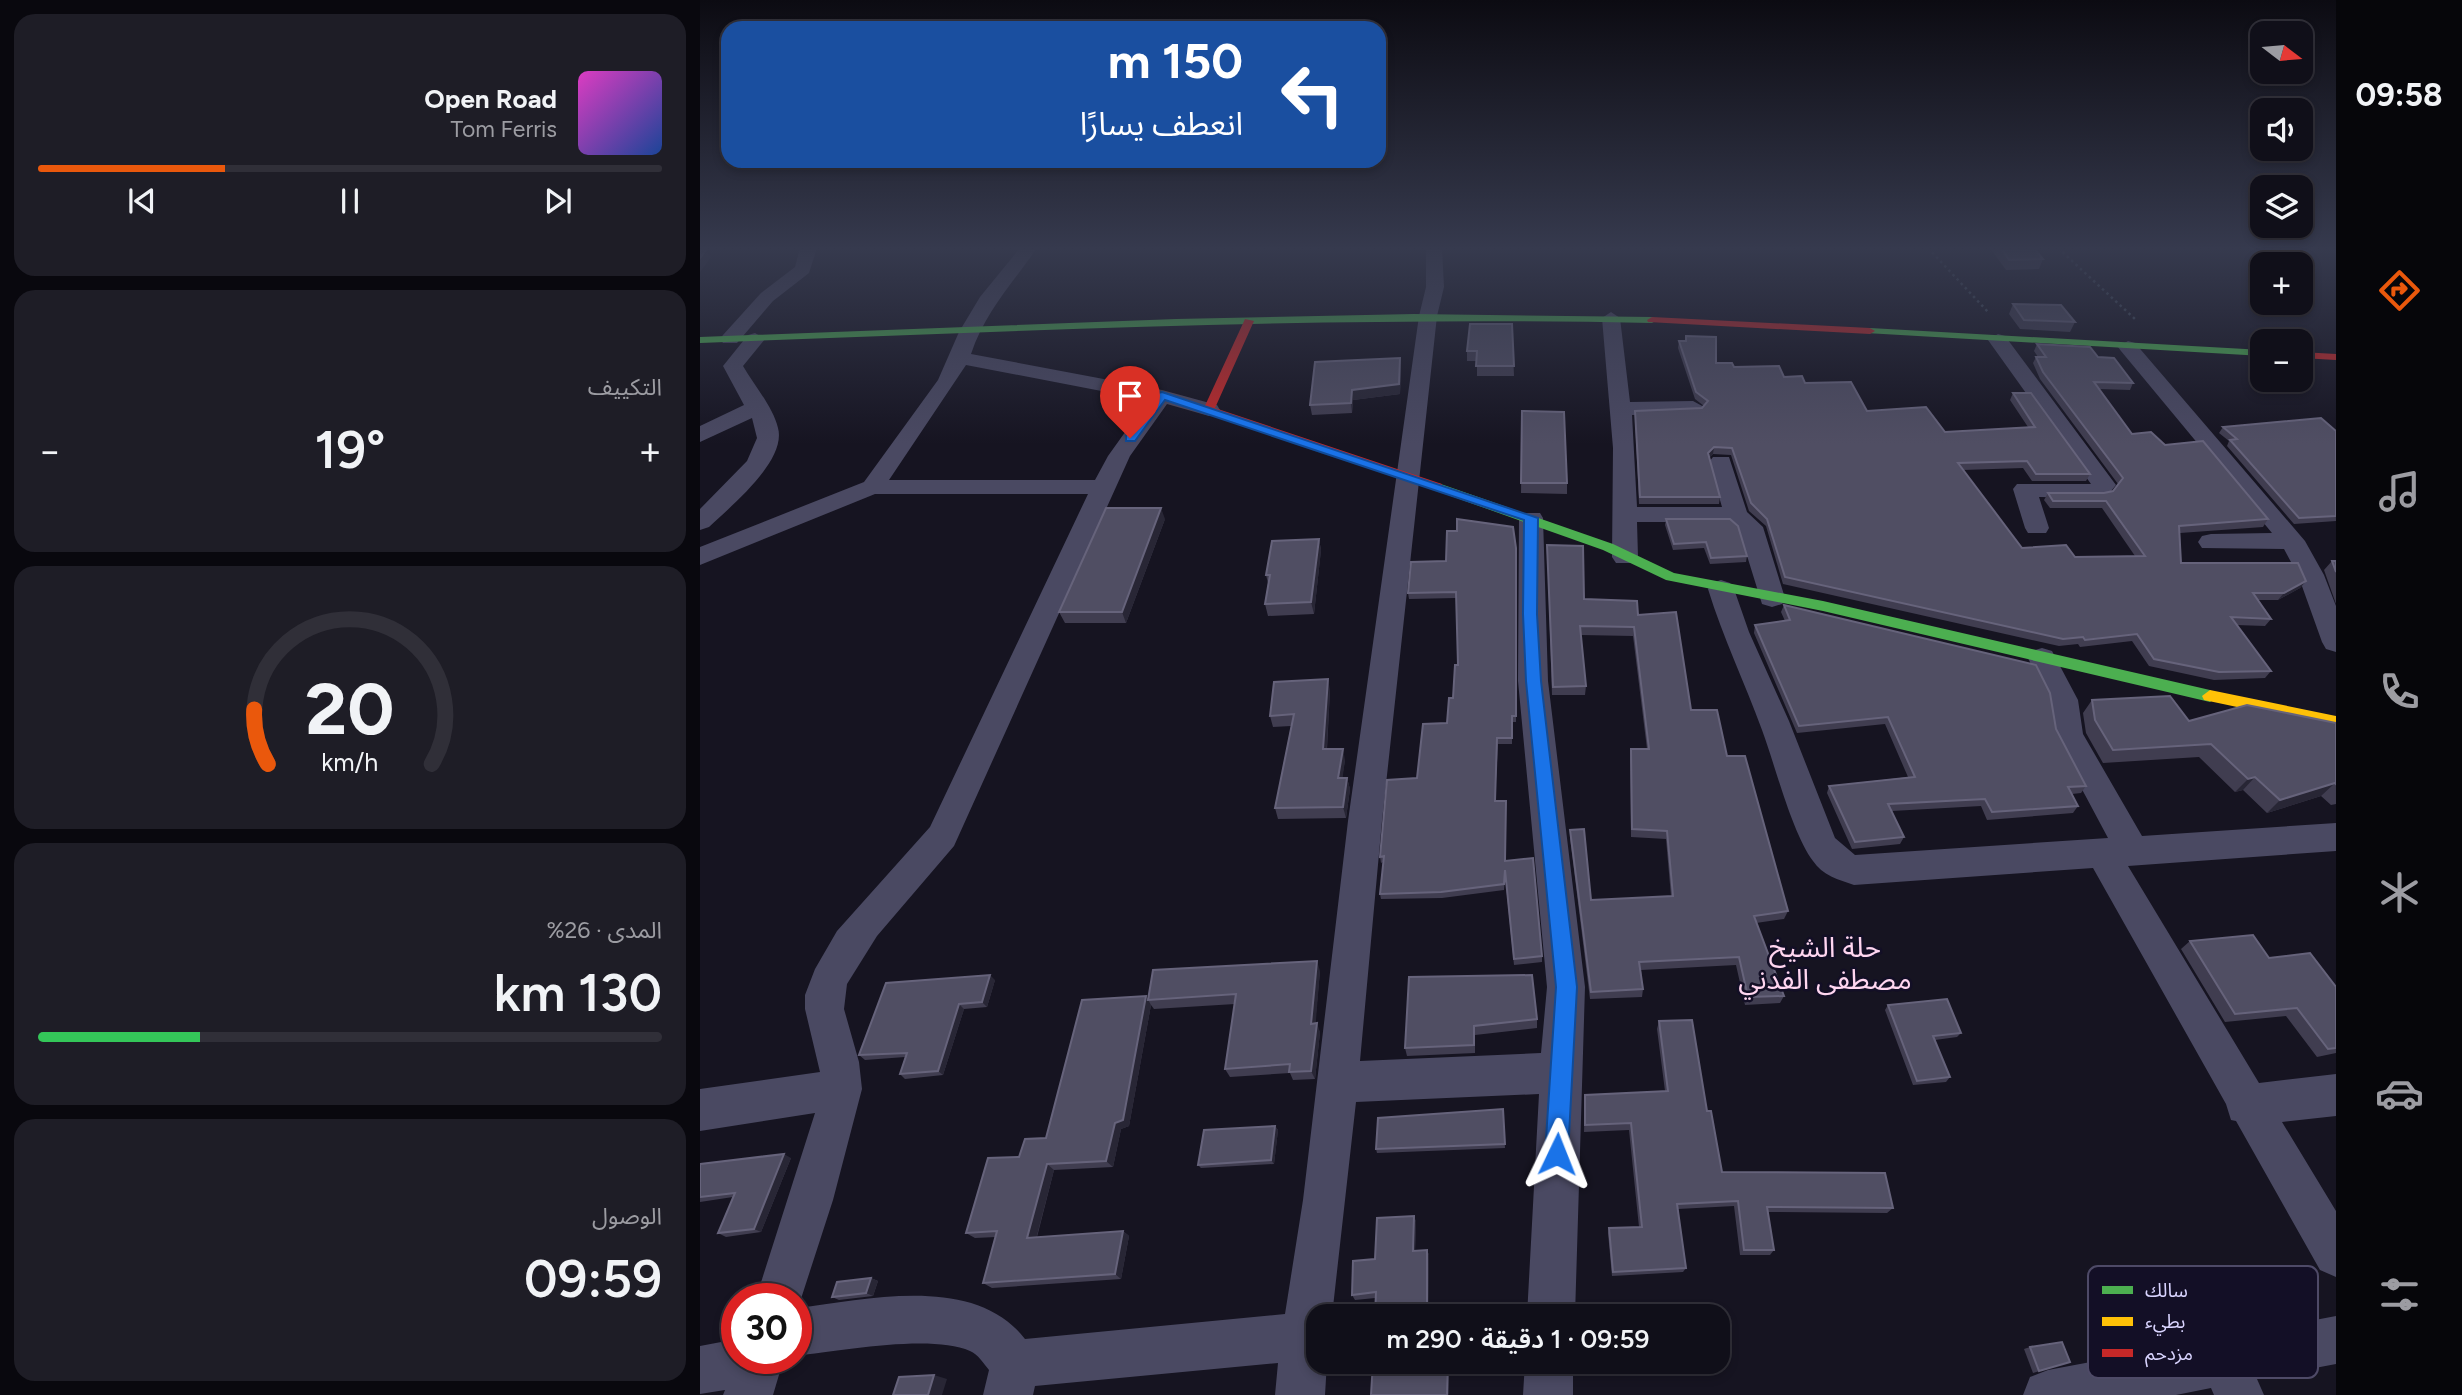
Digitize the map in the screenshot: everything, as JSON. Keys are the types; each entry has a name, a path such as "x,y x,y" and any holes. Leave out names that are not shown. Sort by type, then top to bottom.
{"street":[{"path":"730,339 753,313"},
{"path":"872,487 935,400 960,358 969,332 980,313"},
{"path":"700,340 1428,316 1611,318 2250,352"},
{"path":"1300,1395 1305,1336 1325,1200 1365,821 1428,316"},
{"path":"1611,318 1622,409 1627,514 1625,557"},
{"path":"1209,410 1249,321"},
{"path":"700,523 750,472 768,447 771,435 733,366 755,339"},
{"path":"2007,341 2104,485 2099,491 2025,489 2037,528"},
{"path":"2128,347 2292,541 2311,575 2336,642"},
{"path":"2313,356 2336,357"},
{"path":"960,358 1162,396 1209,410 1531,518 1608,547 1671,577 1721,589 1823,606 2042,658 2336,722"},
{"path":"784,1283 817,1184 842,1089 840,1057 828,1027 822,998 829,979 867,924 923,864 942,836 1103,487 1146,414 1162,396"},
{"path":"1622,409 1693,407"},
{"path":"700,435 755,408"},
{"path":"1721,462 1736,515 1751,527 1772,598"},
{"path":"700,557 872,487 1103,487"},
{"path":"1627,514 1736,515"},
{"path":"1531,518 1530,614 1533,681 1566,987 1551,1304"},
{"path":"2211,542 2292,541"},
{"path":"1721,589 1735,632 1774,721 1820,844 1832,861 1854,870 2336,837"},
{"path":"2042,658 2063,700 2068,735 2117,852 2246,1105 2336,1254"},
{"path":"1336,1084 1386,1078 1560,1073"},
{"path":"700,1110 842,1089"},
{"path":"2246,1105 2336,1095"},
{"path":"812,1348 899,1323 952,1322 989,1334 1012,1379 1305,1336"},
{"path":"2318,1347 2336,1340"},
{"path":"700,1370 721,1367"},
{"path":"1548,1395 1549,1374"},
{"path":"2048,1395 2232,1379"}],"path":[{"path":"1983,313 2007,341"},
{"path":"2129,313 2135,319"}],"building":[{"path":"2019,313 2068,313 2075,322 2024,320"},
{"path":"1470,324 1512,324 1514,366 1476,366 1477,351 1467,351"},
{"path":"1686,336 1716,337 1716,363 1732,363 1734,367 1779,366 1784,377 1802,376 1805,383 1851,382 1867,411 1926,407 1945,432 2035,427 2013,393 2031,393 2090,474 2036,474 2027,461 1958,463 2022,548 2066,545 2075,557 2145,556 2106,501 2053,501 2048,493 2104,493 2113,491 2123,478 2043,372 2036,357 2046,357 2037,344 2090,347 2098,357 2114,358 2133,383 2094,382 2132,434 2151,432 2165,445 2203,441 2268,519 2179,526 2181,563 2298,563 2306,581 2284,593 2253,593 2271,619 2231,617 2271,671 2219,672 2154,659 2137,634 2085,640 2083,637 2063,639 1785,577 1767,519 1751,503 1732,448 1714,447 1708,453 1720,497 1640,497 1635,411 1702,408 1708,401 1696,392 1679,341 1686,341"},
{"path":"1400,358 1399,384 1352,390 1351,403 1310,405 1315,362"},
{"path":"1522,411 1564,412 1567,483 1521,483"},
{"path":"2321,418 2336,431 2336,516 2299,518 2230,440 2237,439 2223,427"},
{"path":"1106,508 1161,508 1122,612 1059,612"},
{"path":"1457,519 1513,527 1516,548 1516,716 1512,716 1512,738 1497,738 1495,801 1506,801 1505,861 1533,858 1542,956 1514,959 1505,870 1504,884 1441,892 1380,894 1384,856 1380,857 1387,780 1417,778 1423,724 1447,723 1449,698 1453,698 1455,665 1458,665 1456,592 1408,593 1411,562 1446,561 1447,531 1457,531"},
{"path":"1666,519 1730,519 1738,526 1747,556 1711,558 1706,542 1674,544"},
{"path":"1319,539 1311,602 1265,604 1270,575 1266,575 1272,541"},
{"path":"1547,545 1583,546 1584,599 1637,601 1638,615 1676,612 1691,710 1717,710 1727,756 1745,756 1788,911 1754,916 1784,996 1748,997 1739,957 1639,962 1643,989 1591,992 1570,830 1584,829 1591,900 1673,896 1667,831 1632,829 1631,749 1649,749 1634,627 1580,626 1586,686 1553,687"},
{"path":"1784,605 2036,665 2050,693 2056,729 2086,786 2068,787 2078,806 1992,812 1985,799 1888,804 1904,837 1855,842 1829,786 1915,777 1888,717 1799,726 1755,625 1790,620"},
{"path":"1328,679 1323,749 1343,749 1338,778 1347,778 1343,807 1275,808 1294,714 1270,716 1274,682"},
{"path":"2170,696 2189,721 2247,705 2336,723 2336,784 2280,800 2255,777 2248,779 2211,744 2113,750 2095,720 2092,700"},
{"path":"2253,935 2269,958 2310,953 2336,987 2336,1048 2328,1049 2297,1008 2235,1014 2190,941"},
{"path":"1317,961 1311,1024 1317,1023 1311,1071 1289,1072 1290,1064 1225,1069 1236,994 1148,1000 1153,970"},
{"path":"990,975 982,1002 959,1004 938,1071 900,1074 907,1053 859,1055 886,983"},
{"path":"1532,975 1537,1019 1474,1026 1474,1045 1405,1048 1409,977"},
{"path":"1146,996 1123,1120 1115,1123 1106,1161 1047,1164 1027,1238 1123,1231 1115,1274 983,1283 997,1231 966,1233 988,1158 1019,1157 1025,1139 1046,1138 1082,1000"},
{"path":"1947,999 1961,1033 1933,1036 1950,1077 1917,1081 1888,1005"},
{"path":"1692,1020 1707,1111 1711,1111 1722,1172 1885,1173 1893,1208 1767,1207 1774,1250 1744,1250 1738,1201 1677,1204 1686,1268 1613,1272 1609,1228 1642,1227 1631,1123 1585,1125 1585,1095 1668,1091 1659,1021"},
{"path":"1503,1109 1505,1144 1376,1149 1378,1118"},
{"path":"1275,1126 1271,1160 1198,1165 1204,1130"},
{"path":"784,1154 754,1229 718,1233 735,1193 700,1197 700,1164"},
{"path":"1414,1216 1413,1251 1427,1250 1427,1304 1376,1304 1376,1292 1352,1295 1353,1261 1375,1259 1377,1218"},
{"path":"871,1278 866,1293 832,1297 837,1282"},
{"path":"2062,1342 2070,1362 2039,1371 2030,1347"},
{"path":"1372,1374 1448,1374 1447,1395 1371,1395"},
{"path":"934,1375 928,1395 893,1395 899,1377"}],"traffic: fast":[{"path":"700,340 1295,319 1533,317 1652,320"},
{"path":"1870,331 2250,352"},
{"path":"1438,487 1608,547 1671,577 1823,606 2210,696"}],"traffic: slow":[{"path":"2210,696 2336,722"}],"traffic: jam":[{"path":"1652,320 1870,331"},
{"path":"1249,321 1209,410 1438,487"},
{"path":"2313,356 2336,357"}],"district":[{"name":"حلة الشيخ مصطفى الفدني","path":"1825,963"}],"route":[{"path":"1130,438 1162,396 1385,467 1531,518 1530,614 1533,681 1566,987 1557,1154"}]}
